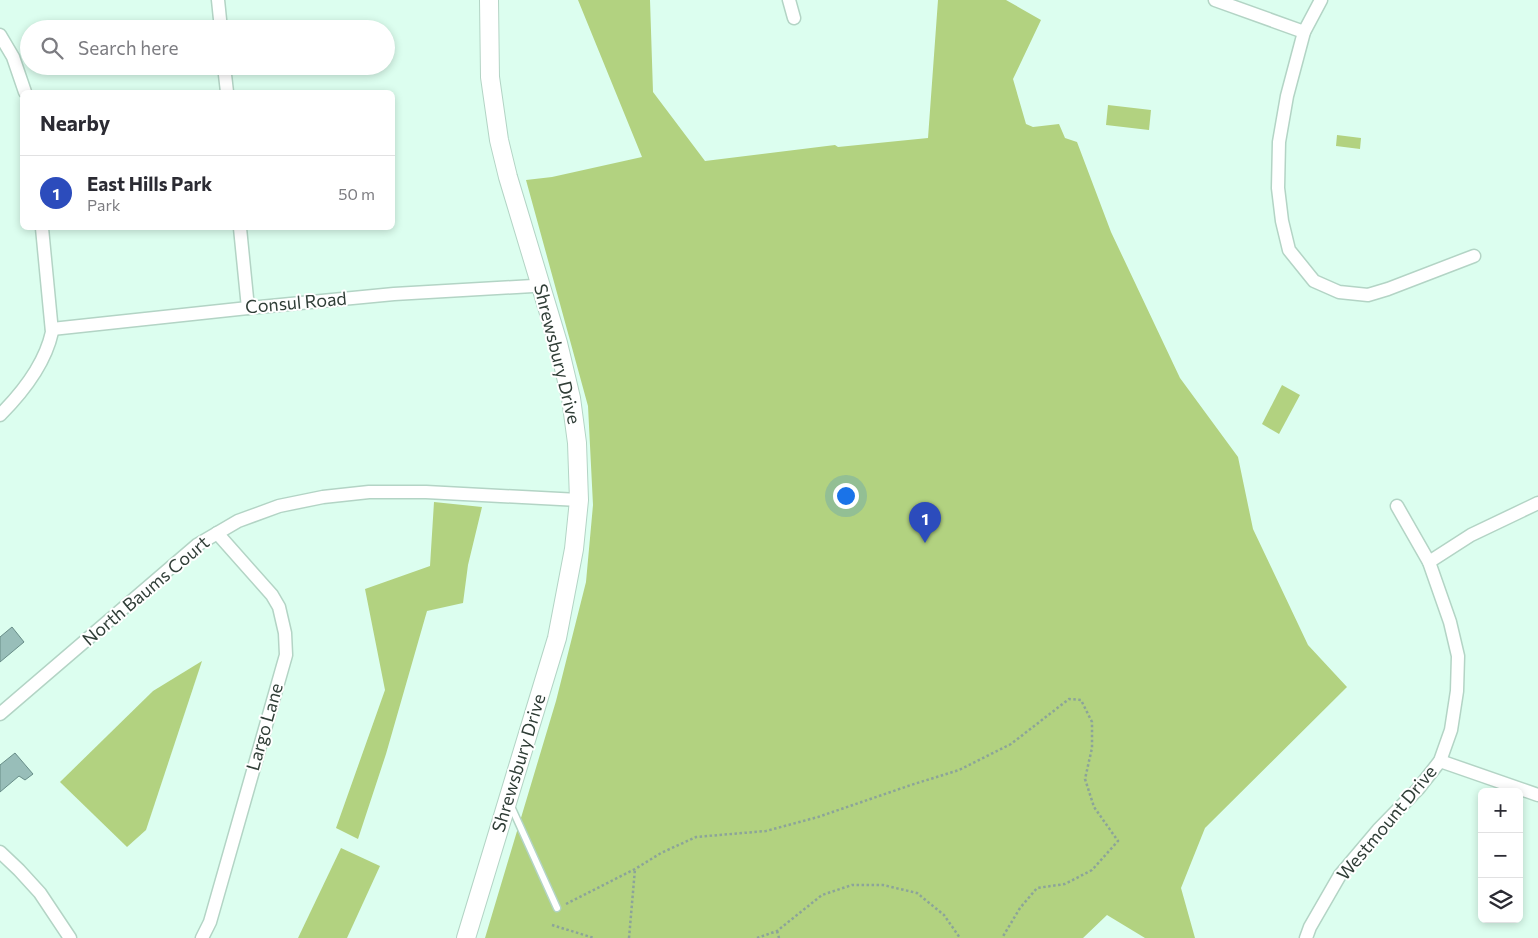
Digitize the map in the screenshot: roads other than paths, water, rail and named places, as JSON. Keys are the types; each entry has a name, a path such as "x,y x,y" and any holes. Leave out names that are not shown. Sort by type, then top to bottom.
{"main road":[{"name":"Shrewsbury Drive","path":"466,938 557,638 574,549 579,500 577,443 571,398 558,343 508,177 499,140 490,77 489,0"}],"street":[{"path":"218,0 220,20"},
{"path":"789,0 794,18"},
{"path":"1216,0 1304,32"},
{"path":"1321,0 1304,32 1286,96 1279,142 1278,188 1282,221 1289,250 1314,281 1339,292 1368,295 1474,256"},
{"path":"0,35 13,58 24,90"},
{"path":"225,75 226,90"},
{"path":"0,415 29,383 50,343 52,328 42,230"},
{"path":"240,230 248,308"},
{"name":"Consul Road","path":"52,328 394,294 541,286"},
{"name":"North Baums Court","path":"0,714 197,545 238,521 279,506 323,497 369,492 426,492 579,500"},
{"path":"1429,562 1471,535 1538,503"},
{"name":"Westmount Drive","path":"1306,938 1310,927 1340,875 1378,830 1418,790 1440,761 1450,730 1457,692 1458,656 1450,622 1429,562 1398,506"},
{"name":"Largo Lane","path":"202,938 210,922 286,655 285,633 279,607 272,594 217,533"},
{"path":"1440,761 1538,795"},
{"path":"0,852 40,893 70,938"}],"lane":[{"path":"508,798 558,908"}],"place":[{"name":"East Hills Park","path":"925,543"}]}
